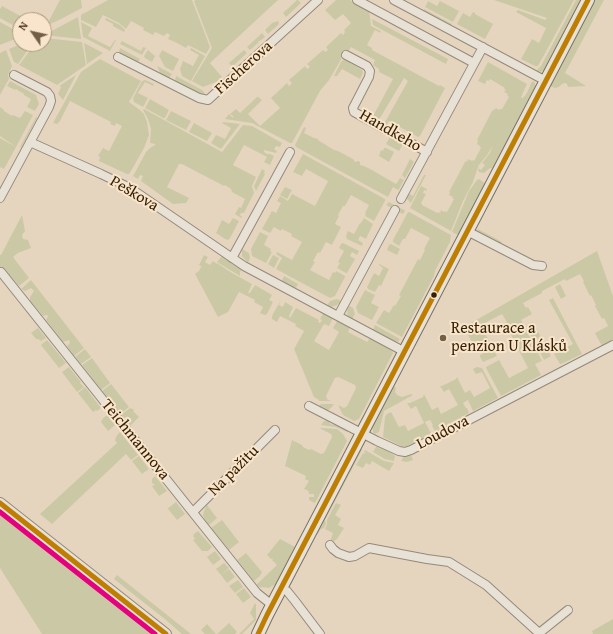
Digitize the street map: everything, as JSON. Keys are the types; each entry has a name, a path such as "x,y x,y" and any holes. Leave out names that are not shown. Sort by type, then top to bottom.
{"main road":[{"path":"258,634 588,0"}],"street":[{"name":"Fischerova","path":"118,56 199,98 208,100 318,0"},
{"path":"357,0 474,63"},
{"path":"394,0 546,81"},
{"name":"Handkeho","path":"401,199 483,47"},
{"name":"Handkeho","path":"346,55 367,66 370,71 370,77 353,108 354,112 426,152"},
{"path":"0,198 49,106 51,99 47,92 14,75"},
{"name":"Peškova","path":"30,142 101,174 136,192 244,266 404,352"},
{"path":"232,258 290,152"},
{"path":"338,316 395,210"},
{"path":"467,232 533,265 542,266"},
{"name":"Teichmannova","path":"1,272 257,593 272,605"},
{"name":"Loudova","path":"309,406 362,434 399,451 405,452 613,345"},
{"name":"Na pažitu","path":"193,512 275,430"},
{"path":"0,503 166,634"},
{"path":"330,545 338,553 349,557 355,556 369,548 449,562 486,585 539,634 568,610"},
{"path":"281,588 286,591 295,601 320,634"}],"shaded area":[{"path":"60,0 81,0 82,8 52,23 52,15"},
{"path":"108,0 192,0 210,47 206,54 188,45 186,48 168,39 170,35 167,33 164,36 155,32 153,35 131,21 126,29 119,23 103,15 96,27 81,20 81,15"},
{"path":"278,0 210,63 222,77 216,82 203,87 192,81 212,48 194,1"},
{"path":"297,0 301,3 286,17 283,13"},
{"path":"336,0 350,0 369,10 371,26 381,31 380,33 375,30 367,45 372,48 372,50 445,88 420,136 418,137 389,121 386,126 384,125 408,81 404,78 380,118 376,120 372,118 393,79 379,72 379,69 373,65 375,60 351,47 348,52 346,51 329,80 320,91 292,143 252,123 225,119 229,114 233,118 230,114 236,109 240,113 257,97 262,100 248,114 260,126 280,108 271,98 287,83 289,86 292,83 289,80 305,66 307,69 310,67 307,64 323,50 325,52 328,50 326,47 341,33 343,35 345,32 344,30 351,23 343,14 335,20 325,10"},
{"path":"494,0 574,0 538,66 535,66 521,59 532,39 539,43 546,28 516,12 518,10 545,20 547,18"},
{"path":"576,0 584,0 570,21 552,54 548,66 545,70 540,72 536,71 541,66"},
{"path":"595,0 604,0 565,73 586,86 568,87 565,83 555,88 550,86"},
{"path":"428,1 437,6 440,1 459,11 453,22 425,7"},
{"path":"2,6 13,12 12,25 0,18 0,9"},
{"path":"424,9 452,24 449,25 424,11"},
{"path":"473,12 493,24 485,39 457,24 463,13 470,17"},
{"path":"78,17 81,39 52,36 52,31"},
{"path":"106,18 120,25 125,30 124,32 105,20"},
{"path":"372,19 448,59 446,64 373,25"},
{"path":"278,21 279,24 268,34 265,30 272,23"},
{"path":"0,22 12,29 12,40 0,45"},
{"path":"81,22 92,28 88,36 110,47 116,40 110,51 83,37"},
{"path":"262,33 265,37 258,41 259,42 250,50 247,47"},
{"path":"52,39 82,42 86,65 57,85 19,65 29,52 52,52"},
{"path":"122,41 141,51 143,47 146,48 142,55 120,44"},
{"path":"84,43 103,53 87,64"},
{"path":"12,48 12,52 26,52 18,64 14,62 9,49"},
{"path":"120,48 140,59 138,62 119,52"},
{"path":"191,48 205,56 191,81 182,76 180,69 183,61 193,66 199,55 190,50"},
{"path":"6,50 12,66 8,75 9,79 0,95 0,53"},
{"path":"148,50 155,56 152,62 144,56"},
{"path":"162,50 179,59 173,71 165,67 159,56"},
{"path":"244,50 247,53 232,67 229,63"},
{"path":"100,59 141,81 129,102 144,114 149,135 144,148 129,174 99,161 100,157 98,156 103,148 109,151 122,126 116,123 115,126 110,124 111,122 70,101 60,121 57,124 53,123 81,72"},
{"path":"344,59 362,70 363,73 360,79 342,69 337,76 334,76"},
{"path":"488,62 527,84 521,97 522,98 527,93 531,83 534,81 536,87 494,169 490,168 484,173 479,172 478,170 481,164 479,169 481,170 485,165 482,163 490,153 492,146 488,154 479,165 451,231 410,208 421,186 427,189 426,191 424,190 423,193 426,194 421,203 422,205 437,213 440,213 441,210 447,212 454,199 449,195 449,192 465,161 467,162 468,159 474,161 481,148 477,144 477,140 492,111 496,108 499,110 502,109 509,97 507,95 508,94 504,92 506,90 504,89 505,88 490,79 489,81 487,80 485,84 478,81"},
{"path":"157,66 172,74 169,78 160,73"},
{"path":"76,75 63,100 58,94 61,87 59,86"},
{"path":"176,76 202,90 205,95 199,94 175,81"},
{"path":"145,80 154,84 153,86 145,82 138,93 148,98 143,107 134,102 133,98 142,81"},
{"path":"10,81 36,95 39,104 35,111 27,107 31,99 16,89 15,90 7,86"},
{"path":"150,99 169,110 165,118 145,108"},
{"path":"0,107 12,116 13,115 20,118 25,111 33,115 16,147 0,136"},
{"path":"144,109 222,152 243,125 252,126 282,143 280,147 276,146 274,149 277,151 276,153 264,150 267,154 274,156 270,165 264,162 267,157 244,145 233,165 256,177 252,186 254,193 244,213 241,213 241,218 235,214 239,207 241,208 245,199 232,192 231,189 225,185 224,186 182,164 179,164 167,187 189,198 186,203 173,204 141,181 143,176 140,175 138,179 133,176 146,152 155,145 150,143 151,129 143,110"},
{"path":"171,111 191,121 186,130 166,120"},
{"path":"36,117 37,118 21,148 20,147"},
{"path":"194,123 212,133 207,141 189,132"},
{"path":"222,123 240,124 221,149 211,143 216,135 225,139 231,128"},
{"path":"304,127 306,128 304,133 318,139 334,150 353,159 355,162 360,162 360,165 396,184 400,178 404,180 399,189 398,190 393,187 388,197 296,147 295,145"},
{"path":"390,137 403,144 399,151 386,144"},
{"path":"0,138 16,147 4,169 0,167"},
{"path":"384,148 394,152 389,162 379,156 381,150 383,151"},
{"path":"303,154 385,199 374,221 365,216 369,205 351,195 338,215 339,216 335,224 341,227 332,245 326,242 320,253 318,252 313,261 315,262 310,270 329,280 333,272 335,273 336,271 345,276 335,296 330,298 276,269 282,258 276,254 277,252 292,260 302,242 291,236 292,234 282,229 281,231 274,227 270,233 262,229 272,211 276,213 281,203 277,201 280,196 288,201 292,194 315,206 328,181 306,169 302,176 293,172"},
{"path":"410,159 414,162 405,178 402,175"},
{"path":"262,169 265,171 265,174 256,191 254,186"},
{"path":"424,175 426,175 411,203 406,198 408,193 413,196"},
{"path":"479,179 486,184 460,236 452,232 469,191"},
{"path":"285,187 292,190 287,199 280,195"},
{"path":"389,202 404,210 405,211 403,214 386,205"},
{"path":"408,212 451,235 450,242 435,271 434,276 402,337 376,323 384,310 389,313 394,305 395,306 401,296 399,295 418,259 420,260 430,238 411,228 399,246 393,242"},
{"path":"22,215 25,231 22,235 23,239 28,240 31,248 18,253 13,257 29,278 19,286 6,271 0,270 0,255"},
{"path":"233,218 239,221 228,240 216,233 222,220 229,224"},
{"path":"364,218 373,224 366,239 360,236 358,240 363,243 362,246 347,239 346,236 348,231 354,234"},
{"path":"478,229 502,242 500,245 477,233"},
{"path":"260,232 268,236 264,245 271,249 270,251 272,252 266,263 252,256 251,249"},
{"path":"343,243 359,251 357,255 352,252 350,256 355,259 347,273 337,268 340,263 338,262 344,251 339,248"},
{"path":"391,244 400,249 397,255 387,250"},
{"path":"242,249 249,253 250,258 248,263 242,256"},
{"path":"597,251 613,296 613,340 602,346 595,333 608,326 604,318 602,319 595,306 596,305 591,295 590,296 580,274 566,281 565,279 523,303 526,308 528,307 532,314 521,320 542,361 535,364 541,375 501,396 486,367 499,360 509,378 528,368 505,323 507,322 502,314 479,326 491,344 478,351 476,350 464,327"},
{"path":"204,255 208,257 205,262 210,265 213,261 252,284 248,293 250,293 255,285 272,295 269,300 273,302 267,314 265,315 260,313 263,307 254,302 255,300 239,292 228,312 218,317 195,274 202,267 199,265"},
{"path":"273,255 279,258 274,268 268,264"},
{"path":"222,256 242,269 240,276 217,262"},
{"path":"379,264 389,269 381,286 379,285 375,292 367,287 374,273 379,276 383,268"},
{"path":"284,276 298,284 296,288 282,282"},
{"path":"31,280 84,348 74,356 67,346 70,343 69,340 63,342 46,320 48,316 43,316 30,301 30,297 34,291 31,288 25,291 21,289"},
{"path":"560,284 566,296 561,299 555,287"},
{"path":"365,290 375,295 371,303 379,307 372,320 358,313 356,307"},
{"path":"553,298 582,354 561,364 554,354 573,344 549,300"},
{"path":"337,299 342,301 331,307 327,306 330,301"},
{"path":"281,300 279,305 283,307 285,302 293,307 289,316 290,318 296,308 319,320 318,322 320,323 323,313 333,318 329,326 324,324 314,341 329,350 339,332 333,328 337,321 350,327 348,332 367,342 370,338 389,348 393,353 359,419 354,421 343,415 338,405 344,408 347,406 356,388 355,385 338,377 335,378 326,396 327,399 331,401 319,401 314,397 294,349 304,331 295,326 296,324 280,316 277,322 272,319 273,314"},
{"path":"348,305 353,308 355,314 352,319 348,316"},
{"path":"533,322 541,337 534,341 526,326"},
{"path":"375,325 400,339 398,342 393,341 373,330"},
{"path":"38,328 46,338 41,341 36,339 31,333"},
{"path":"47,340 66,363 59,368 41,345"},
{"path":"545,344 551,356 544,360 538,348"},
{"path":"493,348 497,356 483,362 480,355"},
{"path":"85,349 91,357 81,364 75,357"},
{"path":"92,358 110,383 101,390 82,365"},
{"path":"69,367 81,382 80,384 84,387 77,392 62,372"},
{"path":"477,367 482,368 498,398 473,411 468,400 463,403 469,413 435,431 430,420 425,422 431,433 407,446 401,446 383,437 385,417 391,412 399,427 405,425 408,431 424,423 416,406 411,409 407,403 423,397 424,394 432,410 438,407 441,414 458,405 449,389 444,392 440,386 456,379 457,377 465,393 470,390 474,397 490,388 482,372 475,373 473,369"},
{"path":"111,384 129,407 120,414 102,391"},
{"path":"392,385 396,388 395,392 397,395 402,397 411,394 413,395 384,411 379,432 375,434 373,432 372,425"},
{"path":"85,387 101,408 97,411 96,410 93,412 78,393"},
{"path":"321,404 334,404 327,411 318,407"},
{"path":"130,408 134,410 133,411 139,417 130,426 121,415"},
{"path":"107,415 115,425 108,431 101,422"},
{"path":"324,421 330,421 329,423 333,425 334,423 349,431 347,432 336,427 321,425"},
{"path":"320,428 337,429 343,434 347,441 315,503 309,500 309,497 314,497 314,494 309,494 307,490 304,489 309,481 305,479 306,476 285,466 292,440 309,450 311,449 321,454 324,453 332,437 331,434"},
{"path":"120,432 138,455 131,460 126,454 52,524 40,514 117,443 115,440"},
{"path":"377,445 393,454 395,456 394,461 385,459 373,452"},
{"path":"360,449 362,450 325,520 326,523 324,528 321,529 317,535 316,533"},
{"path":"365,450 384,461 394,463 389,471 372,461 370,465 366,463 363,468 356,465 363,453 364,454"},
{"path":"411,455 413,460 407,462 401,461 404,456"},
{"path":"139,456 149,469 142,474 132,461"},
{"path":"155,476 167,491 159,496 152,486 155,485 152,483 152,479"},
{"path":"176,502 185,514 177,520 167,509"},
{"path":"336,503 341,505 335,515 341,519 338,525 344,528 337,539 330,542 333,533 325,529 327,520"},
{"path":"207,505 217,518 209,525 203,515"},
{"path":"0,515 152,634 42,634 0,568"},
{"path":"222,520 239,542 229,550 211,528"},
{"path":"198,531 212,547 208,551 202,551 193,540 195,539 193,536 194,534"},
{"path":"280,539 295,547 276,584 269,588 261,588 256,585 277,565 272,560 273,558 271,559 267,555"},
{"path":"215,551 221,559 213,565 207,557"},
{"path":"246,553 262,572 254,581 237,560"},
{"path":"224,563 229,568 221,575 216,569"},
{"path":"229,569 235,577 227,583 221,575"},
{"path":"117,575 191,634 182,634 114,579"},
{"path":"238,580 243,587 235,593 229,586"},
{"path":"110,583 161,622 166,627"},
{"path":"244,588 251,597 243,603 236,594"},
{"path":"255,603 256,620 242,634 239,634 254,619 250,613"},
{"path":"613,619 613,634 593,634 592,631"},
{"path":"229,623 237,632 235,634 217,634"},
{"path":"207,624 216,634 205,634 201,630"}],"transit line":[{"path":"258,634 588,0"},
{"path":"0,503 166,634"},
{"path":"0,512 155,634"}],"place":[{"name":"Restaurace a penzion U Klásků","path":"443,338"}]}
